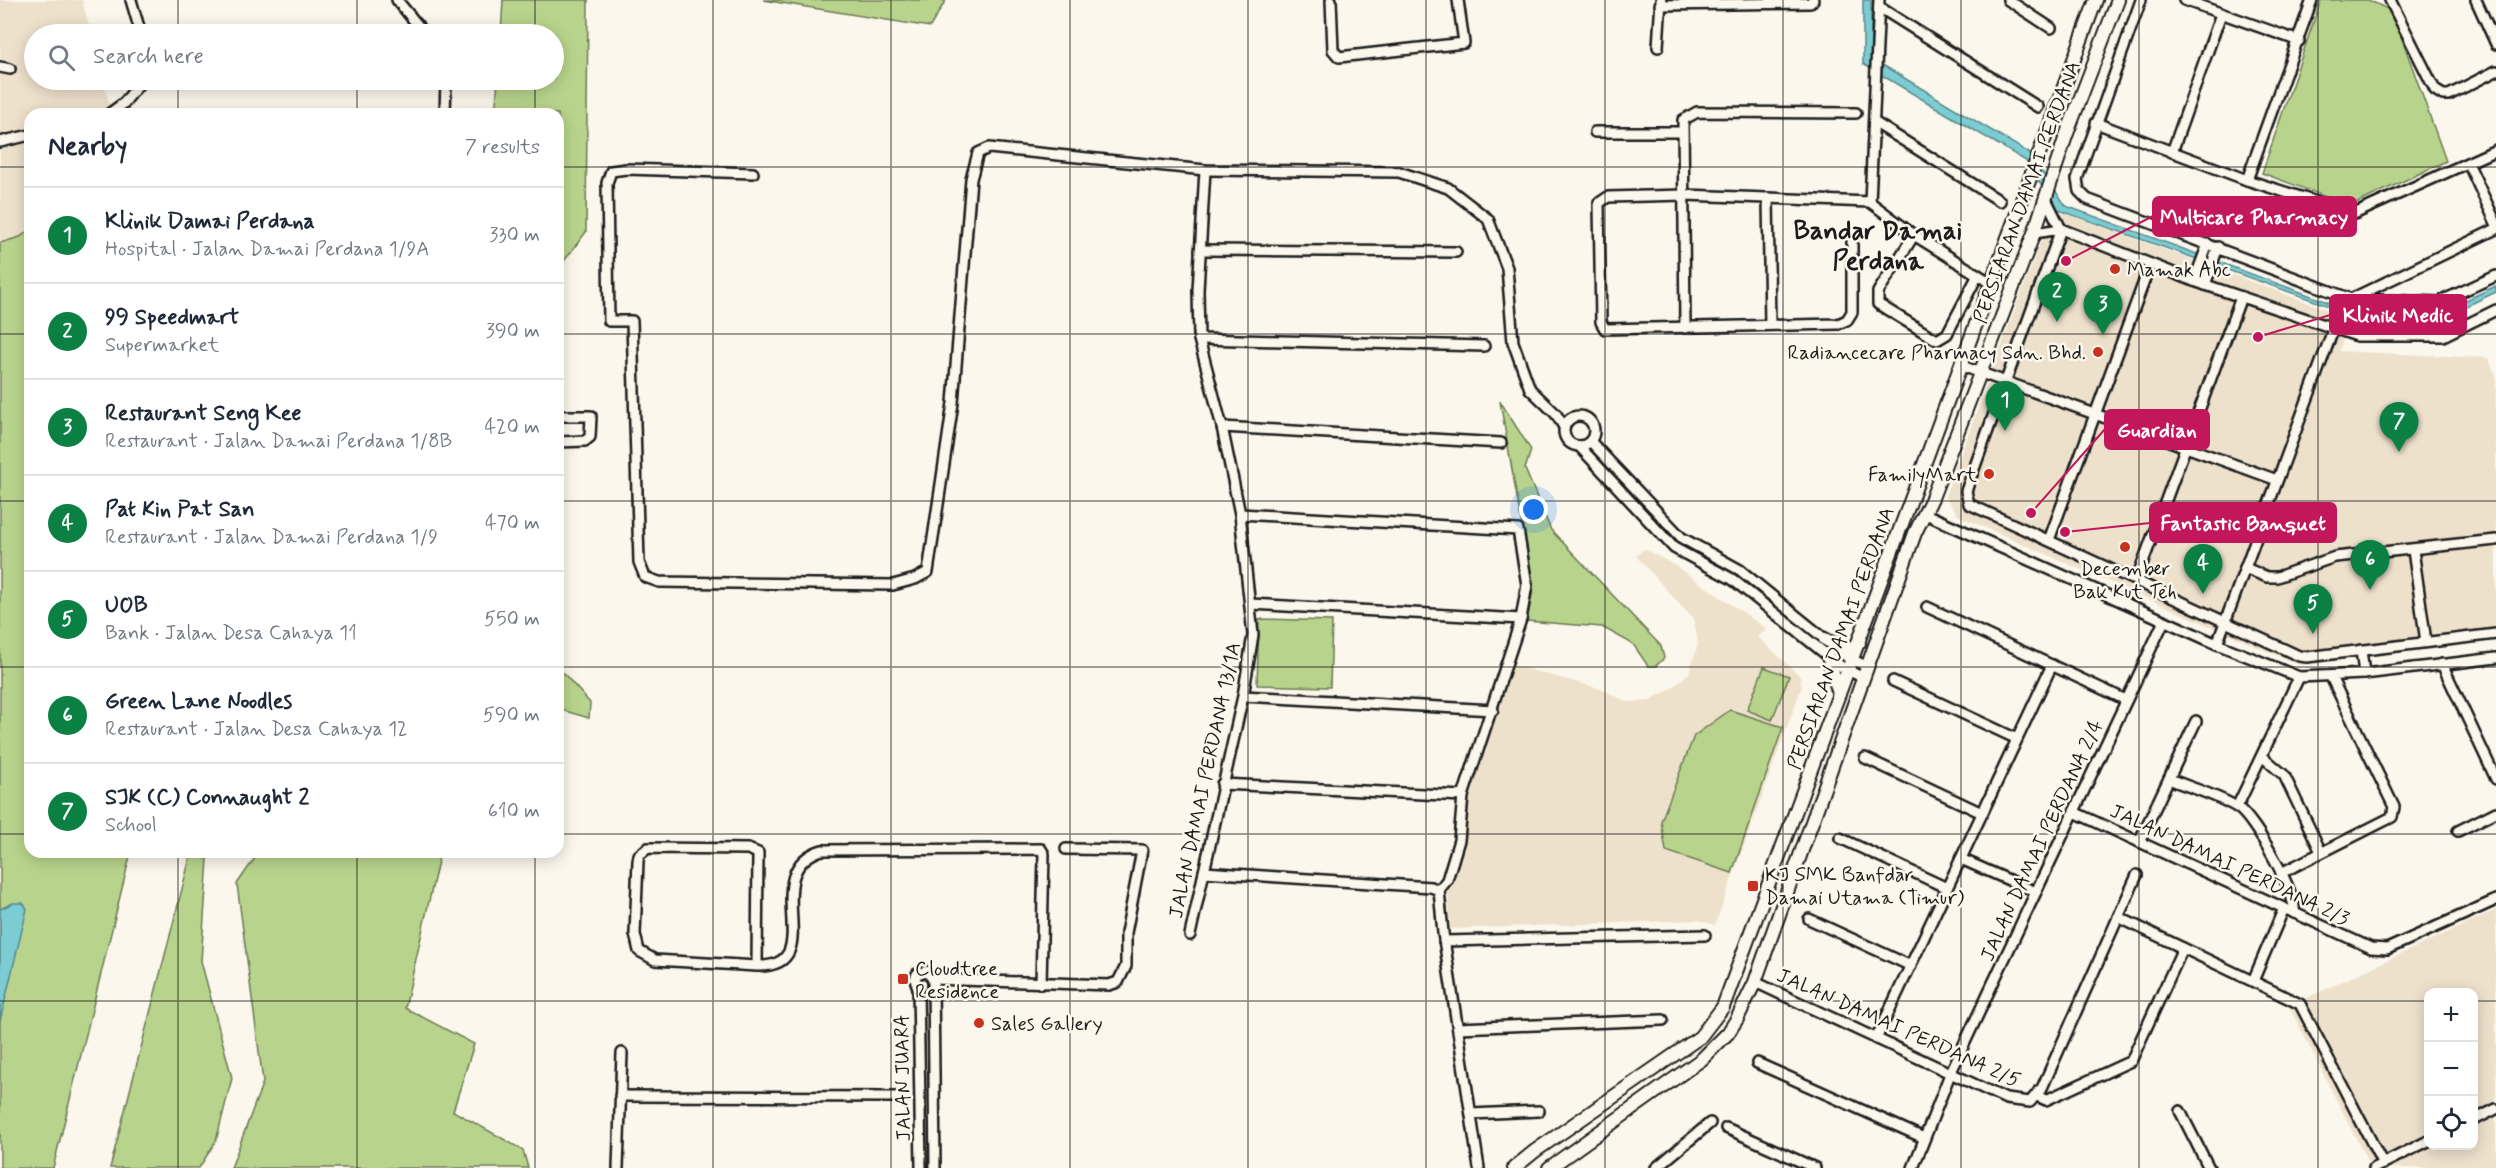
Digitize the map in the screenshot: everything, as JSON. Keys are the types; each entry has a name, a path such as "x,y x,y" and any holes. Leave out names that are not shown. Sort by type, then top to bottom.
{"main road":[{"name":"PERSIARAN DAMAI PERDANA","path":"1514,1168 1680,1052 1708,1030 1723,1007 2096,0"},
{"name":"PERSIARAN DAMAI PERDANA","path":"1549,1168 1687,1070 1728,1033 1755,982 1915,533 1932,498 2034,233 2118,0"},
{"name":"PERSIARAN DAMAI PERDANA","path":"1857,691 1873,671 1930,516 1932,498"},
{"path":"1825,639 1843,649 1852,649 1859,643"},
{"path":"1828,656 1833,665 1840,695"},
{"path":"1680,1052 1674,1063 1679,1069 1687,1070"}],"street":[{"path":"131,0 138,24"},
{"path":"397,0 417,24"},
{"path":"1331,0 1334,53 1346,57 1464,44 1458,0"},
{"path":"1658,47 1660,3 1810,3 1813,0"},
{"path":"2008,0 2051,28"},
{"path":"2141,0 2077,179 2079,191 2087,199 2217,251 2351,299 2439,302 2496,276"},
{"path":"2184,0 2299,41"},
{"path":"2247,180 2312,0"},
{"path":"2392,0 2435,90 2443,95 2450,95 2496,71"},
{"path":"2476,0 2496,44"},
{"path":"1879,4 2038,107"},
{"path":"1870,202 1879,4"},
{"path":"2172,152 2221,14"},
{"path":"0,66 10,69"},
{"path":"117,108 134,90"},
{"path":"446,90 446,108"},
{"path":"1685,328 1685,195 1681,132 1683,120 1697,112 1856,113"},
{"path":"1875,122 2000,201"},
{"path":"2096,123 2247,180 2354,214 2496,150"},
{"path":"1595,132 1681,132"},
{"path":"0,142 24,136"},
{"path":"753,173 626,169 611,171 607,183 609,321 632,321 639,562 645,577 659,582 894,585 915,579 928,572 953,403 970,191 978,153 989,148 1007,149 1205,170 1399,172 1448,188 1488,219 1507,268 1513,342 1530,389 1556,414 1564,427 1566,440 1580,447 1674,548 1732,579 1828,656 1864,672"},
{"path":"2468,163 2496,223"},
{"name":"JALAN DAMAI PERDANA 13/1A","path":"1190,935 1243,696 1253,635 1240,514 1222,427 1199,339 1200,250 1205,170"},
{"path":"1852,232 1852,312 1847,320 1838,324 1605,329 1601,322 1599,203 1608,197 1685,195 1870,202 1914,235 1991,283"},
{"path":"2046,197 2061,229 1966,491 1969,504 2299,656 2496,633"},
{"path":"1768,198 1770,325"},
{"path":"2034,233 2061,229 2205,285 2332,330 2357,336 2444,336 2496,310"},
{"path":"2351,299 2496,229"},
{"path":"1914,235 1878,292 1878,304 1937,340 1947,334 1978,275"},
{"path":"2194,281 2207,247"},
{"path":"1200,250 1456,252"},
{"path":"2205,285 2217,251"},
{"path":"2049,540 2150,265"},
{"path":"2136,581 2241,297"},
{"path":"2217,644 2332,330"},
{"path":"1199,339 1484,346"},
{"path":"1962,366 2277,480"},
{"path":"1556,414 1582,416 1593,424 1595,433 1591,442 1580,447"},
{"path":"564,416 591,416 590,437 585,441 564,442"},
{"path":"1564,427 1572,417"},
{"path":"1222,427 1501,443"},
{"path":"1591,442 1682,538 1740,570 1825,639 1850,666"},
{"path":"1240,514 1518,530 1527,585 1521,619 1463,796 1459,840 1447,880 1439,890 1444,941 1479,1168"},
{"path":"1930,516 2164,621 2299,677 2364,674 2496,658"},
{"path":"2245,568 2260,574 2286,576 2336,557 2496,540"},
{"path":"2414,550 2426,642"},
{"path":"1250,604 1521,619"},
{"path":"1927,607 2126,700"},
{"name":"JALAN DAMAI PERDANA 2/4","path":"1913,1168 1950,1074 2164,621"},
{"path":"2361,650 2364,674"},
{"path":"2442,664 2496,779"},
{"path":"1876,1039 2052,665"},
{"path":"2237,807 2263,757 2299,677"},
{"path":"2281,873 2392,817 2394,807 2331,677"},
{"path":"1893,681 2017,739"},
{"path":"1243,696 1493,710"},
{"path":"2139,842 2196,721"},
{"path":"2263,757 2284,775 2321,852"},
{"path":"1865,758 1982,813"},
{"path":"2169,778 2237,807 2247,816 2281,873 2294,903 2294,913"},
{"path":"1222,784 1463,796"},
{"name":"JALAN DAMAI PERDANA 2/3","path":"2074,812 2372,948 2387,949 2496,900"},
{"path":"2458,831 2496,812"},
{"path":"1840,838 1947,888"},
{"path":"757,966 758,853 748,849 648,848 643,850 638,861 635,934 639,951 655,960 757,966 778,965 786,959 792,934 792,882 796,866 806,855 822,850 1039,849 1044,854 1041,984"},
{"path":"933,979 933,983 927,990 918,988 915,979 917,974 926,971 933,979 1041,984 1109,985 1118,982 1126,966 1126,933 1143,850 1066,849"},
{"path":"1961,859 2036,892"},
{"path":"1204,872 1431,887 1439,890"},
{"path":"2034,1099 2137,875"},
{"path":"2253,981 2284,908"},
{"path":"2118,917 2300,1005 2378,1166 2424,1144"},
{"path":"1809,919 1911,966"},
{"path":"1444,941 1705,935"},
{"name":"JALAN DAMAI PERDANA 2/5","path":"1755,982 2006,1099 2046,1100 2131,1061 2183,948"},
{"name":"JALAN JUARA","path":"933,979 935,1168"},
{"name":"JALAN JUARA","path":"918,988 921,1168"},
{"path":"1458,1028 1663,1020"},
{"path":"618,1168 622,1053"},
{"path":"1757,1064 1924,1138"},
{"path":"620,1096 898,1097"},
{"path":"2478,1118 2496,1109"},
{"path":"1471,1114 1539,1110"},
{"path":"2180,1110 2209,1168"},
{"path":"1656,1168 1710,1124"},
{"path":"1726,1128 1815,1168"}],"shaded area":[{"path":"0,0 82,0 88,24 24,24 24,90 106,90 110,108 24,108 24,234 0,243"},
{"path":"2065,213 2350,318 2339,351 2488,358 2496,375 2496,639 2299,665 1959,516 1945,496 2041,240"},
{"path":"1644,549 1674,565 1767,629 1758,637 1800,676 1802,686 1715,925 1698,920 1450,929 1447,885 1465,803 1512,665 1602,689 1627,702 1648,701 1672,688 1689,673 1698,644 1694,620 1636,556"},
{"path":"2496,910 2496,1168 2371,1168 2289,1006"}],"green space":[{"path":"503,0 588,0 586,232 564,261 564,108 496,108 497,90 564,90 564,24 502,24"},
{"path":"763,0 946,0 930,27"},
{"path":"2321,0 2368,0 2392,11 2446,161 2351,206 2262,173"},
{"path":"24,234 24,858 130,858 53,1168 0,1168 0,243"},
{"path":"1500,401 1531,450 1525,469 1551,530 1661,646 1664,658 1656,666 1648,666 1633,644 1602,627 1527,621 1533,589"},
{"path":"1259,619 1332,621 1330,687 1257,685"},
{"path":"1764,667 1789,676 1772,720 1747,710"},
{"path":"564,674 590,703 589,718 564,711"},
{"path":"1730,710 1783,727 1732,873 1666,851 1661,821 1694,736"},
{"path":"190,858 208,859 201,961 232,1078 216,1141 199,1168 110,1168"},
{"path":"255,858 439,858 405,1008 474,1044 453,1111 523,1150 528,1168 231,1168 263,1082 237,884"}],"water":[{"path":"1863,0 1871,0 1871,58 2029,153 2066,206 2355,312 2443,311 2496,286 2496,292 2450,314 2354,315 2056,209 2026,161 1863,64"},
{"path":"13,903 23,903 27,909 0,1021 0,909"}],"place":[{"name":"Multicare Pharmacy","path":"2066,261"},
{"name":"Mamak Abc","path":"2115,269"},
{"name":"99 Speedmart","path":"2057,322"},
{"name":"Restaurant Seng Kee","path":"2103,335"},
{"name":"Klinik Medic","path":"2258,337"},
{"name":"Radiancecare Pharmacy Sdn. Bhd.","path":"2098,352"},
{"name":"Klinik Damai Perdana","path":"2005,431"},
{"name":"SJK (C) Connaught 2","path":"2399,452"},
{"name":"FamilyMart","path":"1989,474"},
{"name":"Guardian","path":"2031,513"},
{"name":"Fantastic Banquet","path":"2065,532"},
{"name":"December Bak Kut Teh","path":"2125,547"},
{"name":"Green Lane Noodles","path":"2370,590"},
{"name":"Pat Kin Pat San","path":"2203,594"},
{"name":"UOB","path":"2313,634"},
{"name":"KJ SMK Banfdar Damai Utama (Timur)","path":"1753,886"},
{"name":"Cloudtree Residence","path":"903,979"},
{"name":"Sales Gallery","path":"979,1023"}],"district":[{"name":"Bandar Damai Perdana","path":"1878,245"}]}
